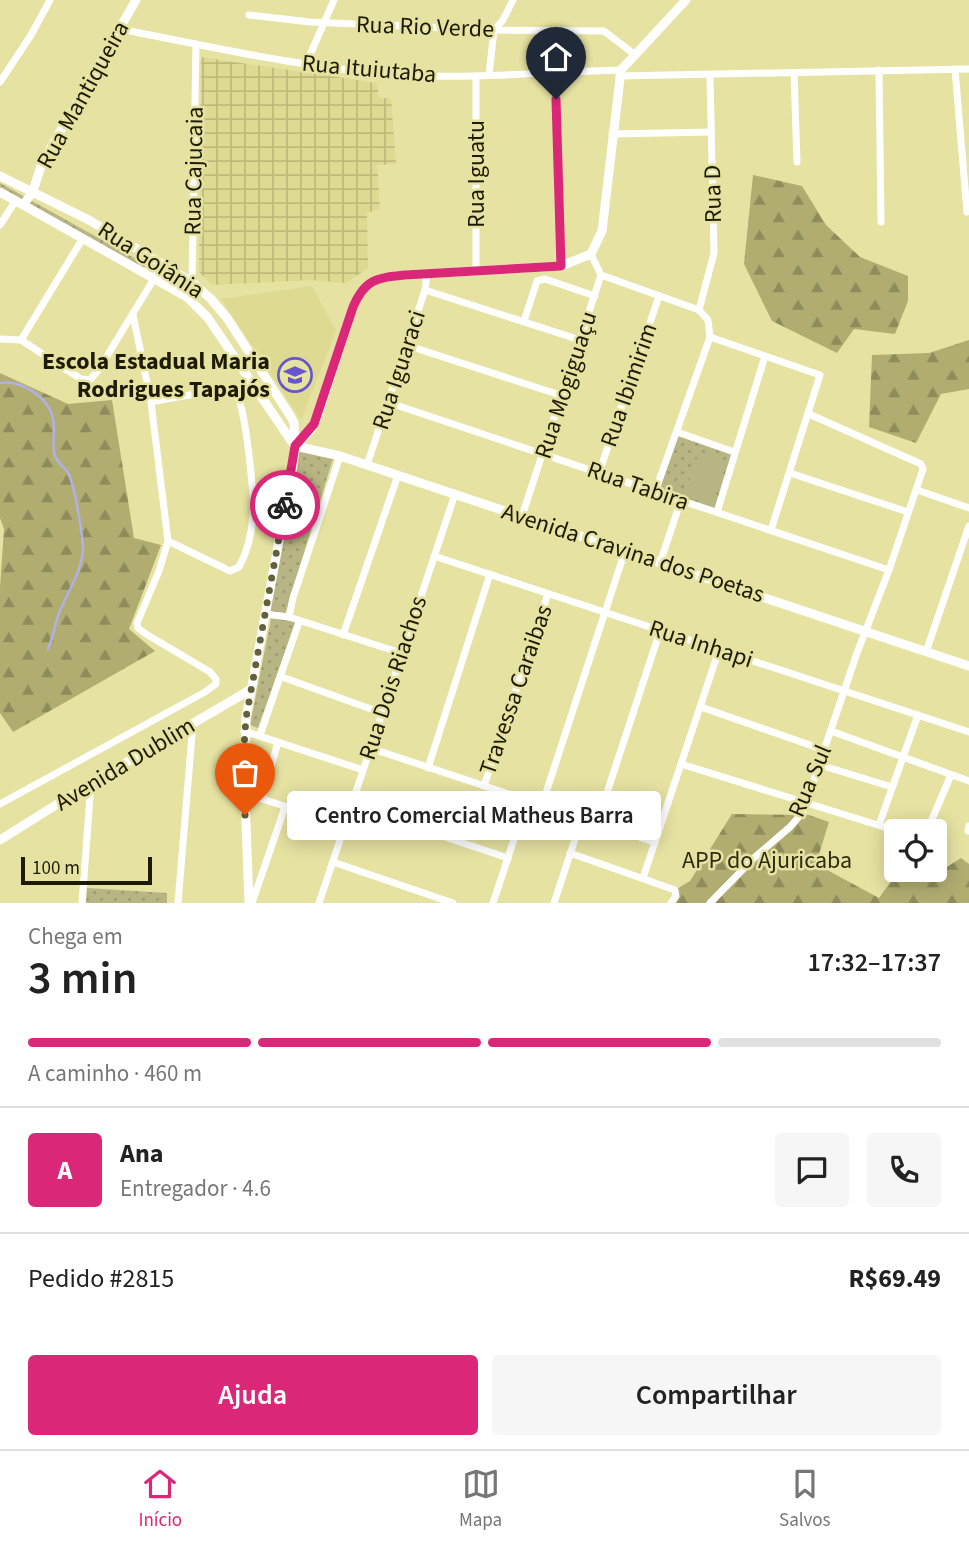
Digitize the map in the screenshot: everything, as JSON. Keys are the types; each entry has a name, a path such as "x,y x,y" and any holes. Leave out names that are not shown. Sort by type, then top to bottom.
{"street":[{"path":"0,82 31,36 50,0"},
{"name":"Rua Mantiqueira","path":"20,202 33,191 42,163 136,0"},
{"path":"306,64 334,0"},
{"path":"489,75 494,30 503,20 513,0"},
{"path":"251,903 244,796 244,731 250,690 295,446 314,424 353,307 362,288 386,277 561,266 591,254 602,231 620,73 686,0"},
{"name":"Rua Rio Verde","path":"249,15 323,22 494,30 604,31 635,54"},
{"name":"Rua Ituiutaba","path":"120,29 306,64 398,75 476,76 555,71 710,76 969,69"},
{"name":"Rua Cajucaia","path":"187,297 192,282 196,44"},
{"path":"955,69 967,212"},
{"path":"879,70 881,222"},
{"path":"555,71 561,266"},
{"path":"794,74 797,162"},
{"name":"Rua Iguatu","path":"476,76 476,271"},
{"name":"Rua D","path":"699,310 714,253 710,76"},
{"path":"612,134 711,132"},
{"name":"Rua Goiânia","path":"0,176 89,220 192,282 211,299 227,318 291,417 294,423 295,446"},
{"name":"Rua Goiânia","path":"0,192 187,297 208,318 295,446"},
{"path":"0,225 20,202"},
{"path":"21,340 83,238"},
{"path":"591,254 601,275 699,310 708,320 710,337 655,492"},
{"path":"0,339 21,340 84,380 92,379 163,264"},
{"name":"Rua Iguaraci","path":"367,465 425,290 427,274"},
{"name":"Rua Mogiguaçu","path":"522,516 601,275"},
{"path":"524,320 537,281 545,279 595,296"},
{"path":"425,290 580,340"},
{"name":"Rua Ibimirim","path":"599,473 659,296"},
{"path":"0,804 205,692 216,682 210,672 138,628 137,620 159,571 168,541 150,402 133,315"},
{"path":"710,337 818,373 820,377 771,530"},
{"path":"406,345 563,396"},
{"path":"717,512 765,356"},
{"path":"150,402 219,393 233,395 240,401 247,443 254,512 241,564 234,571 224,568 168,541"},
{"name":"Rua Tabira","path":"387,402 889,570"},
{"name":"Rua Sul","path":"710,903 755,857 798,820 806,804 843,691 889,570 923,469 921,464 809,414"},
{"path":"677,432 734,452"},
{"name":"Avenida Cravina dos Poetas","path":"295,446 340,456 969,666"},
{"path":"289,617 340,456"},
{"path":"790,473 908,512"},
{"path":"343,635 398,475"},
{"path":"917,490 969,508"},
{"name":"Rua Dois Riachos","path":"319,903 455,494"},
{"path":"660,562 681,500"},
{"path":"926,652 969,526"},
{"path":"542,805 625,551"},
{"name":"Rua Inhapi","path":"434,556 969,732"},
{"path":"428,768 490,575"},
{"name":"Travessa Caraibas","path":"484,786 548,594"},
{"path":"265,614 289,617 401,653"},
{"path":"260,735 299,622"},
{"path":"597,823 660,631"},
{"path":"643,878 719,650"},
{"path":"282,677 382,713"},
{"name":"Avenida Dublim","path":"0,840 250,690"},
{"path":"701,707 824,750"},
{"path":"879,825 918,715"},
{"path":"178,903 193,723"},
{"path":"244,731 363,770"},
{"path":"831,731 969,781"},
{"path":"262,799 278,742"},
{"path":"370,748 654,842"},
{"path":"681,764 884,827"},
{"path":"820,765 892,787"},
{"path":"932,819 951,775"},
{"path":"82,903 91,783"},
{"path":"244,796 345,825"},
{"path":"494,903 527,800"},
{"path":"352,806 508,858"},
{"path":"251,903 285,807"},
{"path":"554,903 582,818"},
{"path":"570,853 675,890 676,896 671,903"},
{"path":"333,862 453,903"}],"shaded area":[{"path":"201,57 377,83 379,98 391,98 396,164 377,165 380,209 367,213 368,268 346,283 311,280 212,285 199,272"},
{"path":"0,183 145,264 144,269 0,189"},
{"name":"Escola Estadual Maria Rodrigues Tapajós","path":"312,286 336,331 301,420 221,299"},
{"path":"677,432 734,452 717,512 655,492"},
{"path":"301,444 334,455 285,615 297,618 258,728 250,725 272,614 268,612"},
{"path":"699,453 727,462 712,505 683,496"},
{"path":"87,888 167,893 167,903 86,903"}],"green space":[{"path":"753,175 802,186 826,225 860,257 908,276 908,301 895,334 854,329 837,353 772,321 744,264"},
{"path":"969,340 969,389 941,394 916,443 869,427 872,355 929,353"},
{"path":"0,373 68,404 112,400 134,538 161,545 129,629 155,651 13,732 0,713 0,587 4,529 0,518"},
{"name":"APP do Ajuricaba","path":"732,814 809,815 829,822 816,864 879,898 890,882 947,882 947,867 961,858 969,864 969,903 669,903 675,890 690,881"}],"waterway":[{"path":"0,383 25,387 46,404 53,419 55,456 71,479 78,509 82,556 48,649"}],"way so far":[{"path":"245,815 246,718 285,505"}],"place":[{"name":"Escola Estadual Maria Rodrigues Tapajós","path":"295,375"},
{"name":"Centro Comercial Matheus Barra","path":"245,815"}],"route":[{"path":"285,505 295,446 314,424 353,307 362,288 386,277 561,266 556,99"}]}
